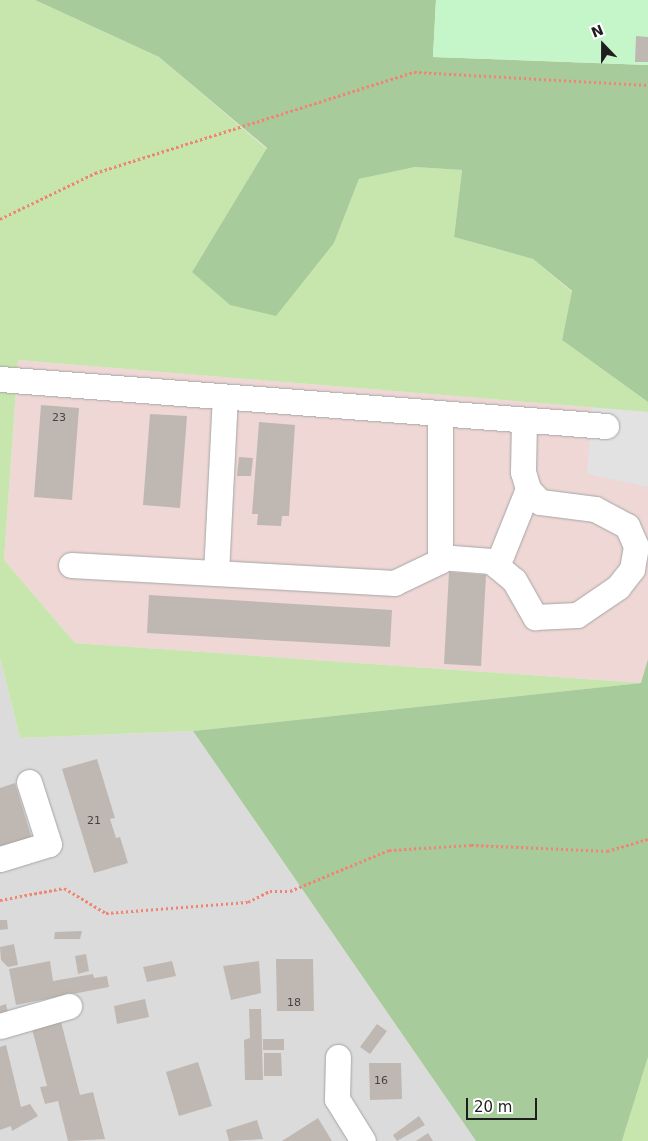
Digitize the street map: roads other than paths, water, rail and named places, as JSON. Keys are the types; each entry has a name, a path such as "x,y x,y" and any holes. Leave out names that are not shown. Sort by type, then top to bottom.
{"street":[{"path":"0,379 606,426"},
{"path":"216,573 226,397"},
{"path":"440,414 440,557"},
{"path":"71,565 394,583 440,557 491,562 514,580 535,617 577,615 618,587 632,569 636,546 627,526 595,509 540,502 528,488 523,472 524,420"},
{"path":"497,566 528,488"},
{"path":"0,859 49,844 29,782"},
{"path":"0,1026 69,1006"},
{"path":"338,1057 337,1099 363,1141"}]}
